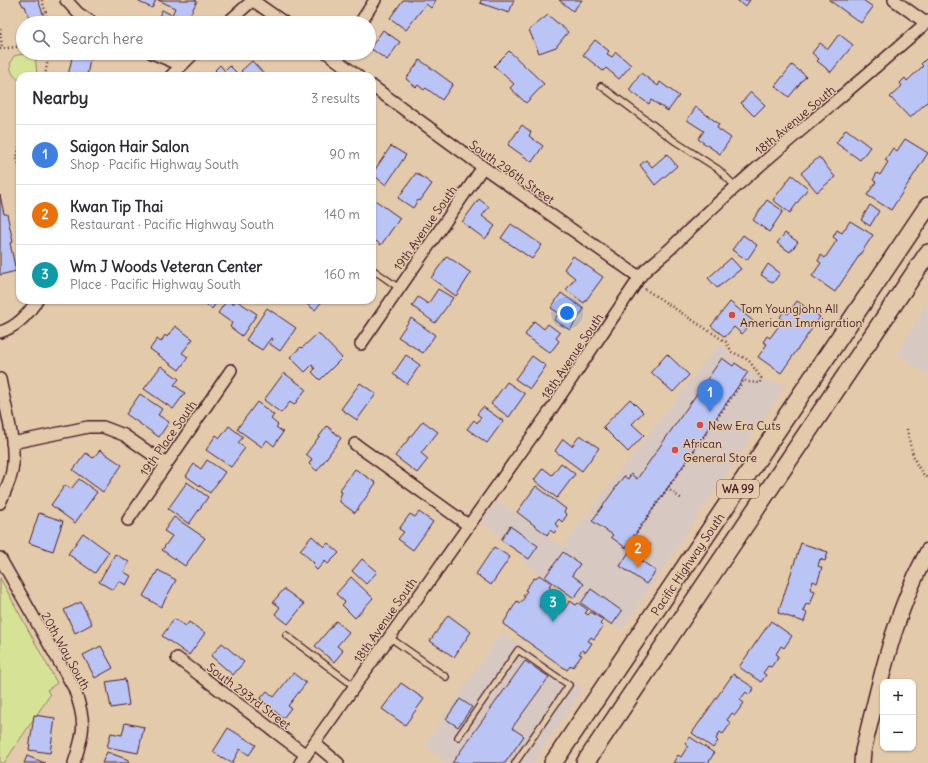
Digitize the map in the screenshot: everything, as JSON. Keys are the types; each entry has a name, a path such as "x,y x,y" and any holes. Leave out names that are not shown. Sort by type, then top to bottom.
{"main road":[{"name":"Pacific Highway South","path":"553,763 926,213"},
{"name":"WA 99","path":"586,763 928,254"},
{"path":"566,763 594,703"}],"street":[{"path":"66,0 83,16"},
{"path":"235,16 253,0 275,16"},
{"path":"365,16 375,0"},
{"path":"894,0 927,22"},
{"name":"18th Avenue South","path":"303,759 548,414 638,280 736,187 880,65 927,22"},
{"path":"169,60 181,65"},
{"path":"175,72 186,60"},
{"path":"340,60 353,72"},
{"name":"South 296th Street","path":"376,89 638,280"},
{"name":"19th Avenue South","path":"361,344 483,167"},
{"path":"0,332 7,330 20,322 30,312 35,304"},
{"name":"19th Place South","path":"128,520 231,370"},
{"path":"0,379 12,443 13,459 12,472 0,503"},
{"path":"12,443 88,427 103,427 124,435 166,464"},
{"path":"355,444 468,525"},
{"path":"862,763 889,648 899,615 928,551"},
{"name":"20th Way South","path":"0,558 74,688 80,704 83,714 82,740 74,763"},
{"name":"South 293rd Street","path":"177,658 303,759"},
{"path":"314,742 338,763"}],"lane":[{"path":"600,86 676,142 718,169 736,187"},
{"path":"376,272 399,288"},
{"path":"286,635 354,686"},
{"path":"389,637 446,677"},
{"path":"458,736 518,650 569,685 515,763"}],"path":[{"path":"42,0 47,16"},
{"path":"0,30 1,49 16,47"},
{"path":"46,72 48,60"},
{"path":"638,280 726,342 732,352 750,362 761,378 760,383 748,382 744,380 629,543 633,546 651,545"},
{"path":"906,429 915,462 928,479"},
{"path":"667,488 683,500"}],"shaded area":[{"path":"928,303 928,375 897,353"},
{"path":"719,343 737,362 759,380 786,385 621,631 522,561 525,555 481,521 498,501 562,547"},
{"path":"502,632 583,689 533,763 448,763 424,746"}],"green space":[{"path":"14,56 16,56 16,60 36,60 37,72 16,72 16,78 12,73 10,66"},
{"path":"0,578 57,683 47,690 50,695 4,763 0,763"}],"building":[{"path":"20,0 38,0 44,16 29,16 25,6 23,6"},
{"path":"140,0 156,0 152,8 139,2"},
{"path":"158,0 197,1 190,16 159,16 162,10 172,15 175,8"},
{"path":"403,0 436,0 431,8 426,4 406,30 390,18"},
{"path":"481,0 514,0 509,13 480,3"},
{"path":"559,0 582,0 573,11"},
{"path":"737,0 750,0 745,7"},
{"path":"829,0 863,0 873,7 861,23"},
{"path":"548,15 568,32 556,47 539,53 529,30"},
{"path":"383,30 400,42 387,60 376,52 376,40"},
{"path":"839,34 853,45 831,72 817,61 819,59 812,53 820,43 828,49"},
{"path":"595,40 609,51 607,54 612,57 616,52 631,65 619,79 606,68 603,71 583,55"},
{"path":"509,51 544,84 526,103 510,88 514,84 494,66"},
{"path":"926,59 928,61 928,101 910,118 890,97 902,86 900,83 905,78 907,81 923,66 921,64"},
{"path":"71,60 90,60 88,72 69,72"},
{"path":"420,60 453,84 442,100 426,88 424,90 418,85 416,87 406,79"},
{"path":"252,61 262,72 242,72 241,71"},
{"path":"220,65 225,71 230,66 236,72 217,72 215,70"},
{"path":"792,65 806,76 789,97 775,86"},
{"path":"641,73 658,86 660,82 679,96 668,111 651,100 649,104 629,90"},
{"path":"751,92 765,105 754,116 741,103"},
{"path":"696,107 719,124 717,128 731,138 720,154 698,139 704,131 687,120"},
{"path":"522,125 531,132 529,136 543,146 532,162 508,145"},
{"path":"846,129 870,147 860,160 836,143"},
{"path":"905,139 928,153 891,210 867,195 876,182 873,180 877,173 880,175 888,162 885,160 893,148 897,151"},
{"path":"391,146 406,155 386,185 376,177 376,168"},
{"path":"667,154 677,166 655,185 640,165 646,160 652,167"},
{"path":"819,157 835,177 817,192 801,173"},
{"path":"416,173 432,184 413,208 398,198"},
{"path":"792,175 808,188 790,213 773,200"},
{"path":"0,195 4,214 7,214 13,242 10,243 16,271 0,275"},
{"path":"479,199 489,207 482,216 495,226 485,239 462,222"},
{"path":"767,200 783,211 769,232 753,220"},
{"path":"376,201 400,218 381,245 376,241"},
{"path":"870,205 879,211 870,226 861,220"},
{"path":"850,221 873,235 835,292 812,276 821,263 818,261 821,255 825,258 837,240 833,237 837,230 842,233"},
{"path":"511,224 542,245 532,259 501,238"},
{"path":"785,233 798,242 790,252 777,243"},
{"path":"743,235 757,245 747,260 732,250"},
{"path":"447,256 471,273 456,296 431,278"},
{"path":"573,256 603,277 584,303 566,290 575,278 564,269"},
{"path":"731,258 741,269 717,288 708,278"},
{"path":"768,264 780,273 773,283 761,275"},
{"path":"438,289 453,298 435,323 412,306 418,297 428,304"},
{"path":"561,293 584,309 570,330 554,320 559,313 551,308"},
{"path":"797,301 820,317 781,373 758,357 767,344 763,342 767,336 770,338 783,320 780,317 784,311 788,314"},
{"path":"730,302 753,321 742,334 734,327 725,337 711,326"},
{"path":"205,304 215,304 212,309"},
{"path":"224,304 242,304 257,314 242,336 230,327 232,323 218,313"},
{"path":"307,304 320,304 315,310"},
{"path":"267,308 296,328 280,351 270,344 273,339 271,338 262,350 246,340"},
{"path":"411,318 435,335 423,353 398,337"},
{"path":"534,321 544,329 548,324 560,333 556,338 559,341 550,353 525,335"},
{"path":"175,326 193,339 182,353 188,357 179,370 150,349 157,339 161,342 165,335 167,337"},
{"path":"318,333 342,358 320,380 312,372 315,369 312,365 305,372 290,357"},
{"path":"667,354 689,375 673,392 651,372"},
{"path":"406,355 420,365 407,384 393,374"},
{"path":"532,356 546,366 530,389 515,379"},
{"path":"722,358 733,366 735,363 748,372 626,548 611,537 613,535 592,521 624,476 628,479 631,474 637,479"},
{"path":"161,366 179,379 174,385 185,393 173,409 144,389"},
{"path":"284,373 306,389 294,405 290,402 281,413 264,400"},
{"path":"507,382 525,394 509,417 491,404"},
{"path":"360,383 376,394 357,420 341,409"},
{"path":"140,394 162,409 158,415 169,422 159,437 126,414"},
{"path":"630,399 643,412 632,424 644,435 628,452 603,427"},
{"path":"257,402 274,415 271,419 278,425 276,427 283,432 274,446 267,440 262,447 237,429"},
{"path":"483,407 503,421 487,443 467,429 474,420 477,423 481,417 477,414"},
{"path":"423,421 438,432 421,453 428,459 417,473 395,456"},
{"path":"229,426 243,437 238,443 245,448 231,467 206,450 216,435 220,438"},
{"path":"327,426 341,438 317,471 309,464 312,459 306,454"},
{"path":"580,435 599,448 582,471 555,451 563,439 572,446"},
{"path":"100,450 122,465 103,492 73,470 86,453 93,458"},
{"path":"207,460 225,472 210,493 186,476 194,464 201,469"},
{"path":"561,463 575,474 557,498 534,480 543,468 552,475"},
{"path":"355,469 376,483 355,513 340,502 342,492 339,491"},
{"path":"79,479 97,492 75,523 51,505 65,485 71,489"},
{"path":"187,482 208,497 189,524 168,509"},
{"path":"536,486 566,509 564,512 567,515 562,522 559,519 555,524 559,527 554,533 550,530 547,535 517,512"},
{"path":"419,512 433,522 413,550 398,539 404,532 399,529 410,514 415,517"},
{"path":"39,513 63,521 53,551 29,543"},
{"path":"174,517 205,538 185,566 162,550 172,536 164,531"},
{"path":"510,526 538,546 529,559 501,540"},
{"path":"83,533 109,552 95,573 68,554"},
{"path":"312,536 324,547 328,543 339,553 328,564 325,561 317,570 312,565 314,563 300,550"},
{"path":"801,543 828,552 825,561 820,559 818,566 822,568 817,583 813,581 810,589 815,591 810,605 806,604 803,611 807,613 804,622 778,613"},
{"path":"494,547 510,557 491,585 476,574"},
{"path":"563,552 580,564 572,575 584,584 574,598 545,577"},
{"path":"629,552 656,571 646,584 620,566"},
{"path":"115,554 129,562 124,572 131,576 126,585 119,581 113,590 99,582"},
{"path":"362,559 377,572 366,584 352,571"},
{"path":"158,570 176,580 161,607 143,596"},
{"path":"539,575 551,583 549,587 551,589 539,606 544,610 545,608 554,615 553,617 556,619 570,601 576,605 578,603 588,610 585,613 588,615 591,612 603,620 600,624 603,627 594,639 591,637 588,641 592,643 586,652 582,650 579,654 582,655 573,667 571,665 567,670 503,624 517,601 520,603 525,597 523,596 527,591 525,590 534,578 536,579"},
{"path":"351,577 373,598 355,618 342,605 345,602 336,594"},
{"path":"284,589 304,604 288,624 275,614 280,607 273,602"},
{"path":"591,589 622,611 612,625 581,603"},
{"path":"81,602 92,624 75,633 64,610"},
{"path":"448,615 471,632 454,657 430,641"},
{"path":"174,619 186,626 189,622 205,633 189,655 162,636"},
{"path":"336,621 349,632 337,646 343,651 334,662 315,646"},
{"path":"771,621 792,636 784,648 781,646 776,654 779,656 771,667 768,666 763,673 766,675 761,682 739,667"},
{"path":"222,643 244,662 233,675 211,656"},
{"path":"101,646 113,668 95,678 83,655"},
{"path":"525,661 549,677 512,728 524,736 505,763 452,763"},
{"path":"293,673 306,683 288,706 291,708 283,718 260,699 267,691 274,697"},
{"path":"733,674 754,688 749,695 746,692 740,700 744,703 735,715 732,713 727,720 731,723 723,734 720,732 716,739 718,741 713,748 692,733"},
{"path":"125,679 129,705 111,708 106,682"},
{"path":"401,683 424,699 405,725 382,709"},
{"path":"460,699 472,707 458,727 446,719"},
{"path":"34,715 55,718 50,753 29,750"},
{"path":"125,723 144,727 138,753 107,747 111,733 122,735"},
{"path":"228,728 256,745 249,755 240,749 232,763 213,752"},
{"path":"690,737 714,753 708,763 673,763 678,755 681,757 688,746 685,744"},
{"path":"107,752 129,760 128,763 102,763"},
{"path":"27,756 45,763 24,763"}],"place":[{"name":"Tom Youngjohn All American Immigration","path":"732,315"},
{"name":"Saigon Hair Salon","path":"710,412"},
{"name":"New Era Cuts","path":"700,425"},
{"name":"African General Store","path":"675,450"},
{"name":"Kwan Tip Thai","path":"638,568"},
{"name":"Wm J Woods Veteran Center","path":"553,622"}]}
